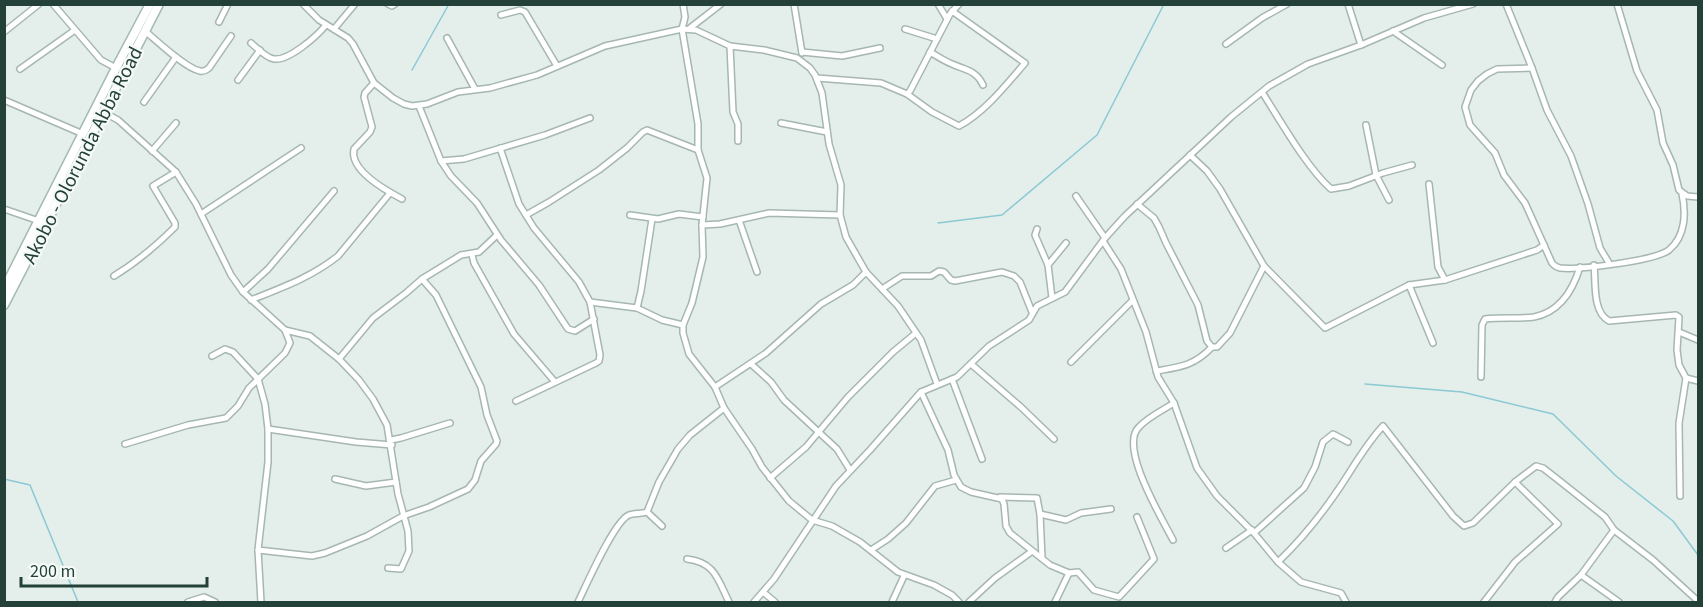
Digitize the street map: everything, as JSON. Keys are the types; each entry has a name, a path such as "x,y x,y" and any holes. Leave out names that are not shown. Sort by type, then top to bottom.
{"main road":[{"name":"Akobo - Olorunda Abba Road","path":"4,290 150,4"},
{"name":"Akobo - Olorunda Abba Road","path":"4,305 159,4"}],"street":[{"path":"4,32 39,4"},
{"path":"53,4 101,60 116,68"},
{"path":"219,22 228,4"},
{"path":"303,4 326,25 353,44 374,83 404,104 419,106 458,92 525,78 605,46 690,28 721,4"},
{"path":"334,29 356,4"},
{"path":"388,4 392,6 394,4"},
{"path":"684,4 685,16 682,29 698,124 698,150 707,178 702,225 703,257 692,303 683,325 689,354 715,387 724,408 785,497 813,520 832,526 872,550 904,576 934,585 952,595 959,603"},
{"path":"794,4 803,62"},
{"path":"939,4 947,19"},
{"path":"907,94 947,19 959,4"},
{"path":"1226,44 1262,18 1287,4"},
{"path":"1348,4 1361,45"},
{"path":"754,603 826,498 921,392 957,377 989,346 1029,320 1037,306 1065,292 1104,239 1137,204 1262,92 1308,64 1440,12 1473,4"},
{"path":"1506,4 1547,110 1571,156 1600,248 1609,264"},
{"path":"1532,68 1497,69 1487,74 1471,90 1465,107 1470,125 1495,153 1504,175 1525,203 1555,266 1580,267 1644,260 1671,249 1684,223 1686,211 1682,194 1676,184 1674,169 1664,147 1657,110 1634,63 1617,4"},
{"path":"501,15 520,10 525,12 557,66"},
{"path":"816,78 881,83 907,94 932,112 959,126 1000,91 1025,63 952,11"},
{"path":"250,43 269,57 280,59 314,39 326,25"},
{"path":"690,28 730,46 787,54 803,62 816,78 841,185 840,215 846,237 866,272 898,306 921,340 937,384"},
{"path":"905,29 937,39"},
{"path":"20,69 75,30"},
{"path":"145,31 176,57 200,71 209,68 231,36"},
{"path":"1393,32 1442,65"},
{"path":"447,38 475,90"},
{"path":"730,46 733,112 738,124 738,141"},
{"path":"802,52 842,56 880,48"},
{"path":"238,80 260,50"},
{"path":"930,52 952,64 968,69 977,75 983,85"},
{"path":"144,102 176,57"},
{"path":"374,83 364,93 372,128 354,149 353,160 358,167 390,193 402,199"},
{"path":"1262,92 1294,141 1331,189 1349,186 1376,175 1412,165"},
{"path":"4,100 83,134"},
{"path":"419,106 441,161 484,211 497,235 539,285 568,329 575,331 594,319"},
{"path":"103,112 118,120 176,172 201,214 231,275 243,292 285,330 290,343 285,353 249,388 226,418 188,425 124,444"},
{"path":"441,161 464,159 545,135 590,118"},
{"path":"152,152 176,123"},
{"path":"781,123 827,132"},
{"path":"1366,125 1376,175 1389,200"},
{"path":"525,215 599,170 647,130 698,150"},
{"path":"201,214 301,147"},
{"path":"500,148 525,215 579,282 590,302 600,355 599,361 516,401"},
{"path":"1190,155 1207,171 1220,189 1264,266 1325,328 1409,285 1445,280 1544,246"},
{"path":"114,276 157,245 175,227 175,223 153,186 176,172"},
{"path":"1429,184 1438,267 1445,280"},
{"path":"243,292 268,269 334,191"},
{"path":"251,300 300,280 328,264 338,256 390,193"},
{"path":"1682,194 1698,197"},
{"path":"1076,196 1116,259 1148,340 1156,370 1174,403 1197,468 1217,496 1253,532 1278,562 1301,582 1341,593 1346,603"},
{"path":"1137,204 1154,218 1159,227 1198,305 1207,341 1212,347"},
{"path":"4,209 39,221"},
{"path":"702,225 769,213 840,215"},
{"path":"630,214 652,219 679,214 703,217"},
{"path":"637,308 652,219"},
{"path":"739,220 757,272"},
{"path":"1037,229 1035,235 1048,265 1052,297"},
{"path":"339,359 373,318 422,279 461,255 472,255 479,252 497,235"},
{"path":"1048,265 1066,243"},
{"path":"472,255 474,263 514,334 555,382"},
{"path":"1594,265 1598,309 1603,318 1609,321 1620,321 1676,315 1679,317 1677,350 1679,365 1686,378 1679,423 1680,496"},
{"path":"1156,370 1185,366 1202,358 1212,347 1217,347 1230,333 1264,266"},
{"path":"1481,377 1482,325 1485,319 1533,317 1545,314 1563,300 1573,288 1580,267"},
{"path":"882,290 904,275 931,276 939,271 944,272 955,281 1004,272 1014,276 1020,282 1032,312"},
{"path":"715,387 771,349 822,304 853,285 866,272"},
{"path":"258,550 303,556 325,553 367,536 403,516 468,489 475,480 481,461 495,447 497,441 487,415 481,387 464,357 436,295 422,279"},
{"path":"1409,285 1433,343"},
{"path":"1071,362 1133,300"},
{"path":"590,302 637,308 662,320 683,325"},
{"path":"285,330 310,336 339,359 373,399 387,425 396,482 408,531 409,551 401,569 388,568"},
{"path":"1679,332 1698,340"},
{"path":"770,478 819,433 848,397 893,352 916,333"},
{"path":"212,356 229,349 258,379 265,404 268,462 258,550 261,603"},
{"path":"751,364 771,382 784,400 812,423 819,433 841,453 850,470"},
{"path":"971,364 1054,439"},
{"path":"1686,378 1698,381"},
{"path":"952,379 982,459"},
{"path":"921,392 948,450 956,480 965,491 999,497 1037,498 1042,558"},
{"path":"1173,540 1147,492 1135,455 1134,436 1138,427 1174,403"},
{"path":"648,512 659,482 683,441 724,408"},
{"path":"268,429 357,442 391,442 450,423"},
{"path":"1278,562 1313,525 1370,440 1383,426 1453,516 1464,526 1473,523 1536,465 1543,468 1605,518 1614,530 1653,560 1698,601"},
{"path":"1226,548 1253,532 1304,488 1315,467 1323,442 1333,434 1348,442"},
{"path":"335,479 366,486 396,482"},
{"path":"872,550 906,523 935,486 956,480"},
{"path":"1484,603 1515,562 1558,524 1515,482"},
{"path":"999,497 1004,504 1007,530 1031,552 1050,565 1069,573 1078,572 1094,590 1119,597 1154,559 1137,517"},
{"path":"1040,514 1066,520 1081,513 1111,509"},
{"path":"648,512 662,526"},
{"path":"578,603 618,525 628,515 648,512"},
{"path":"1555,603 1558,597 1581,575 1614,530"},
{"path":"969,603 995,578 1031,552"},
{"path":"687,559 698,560 708,565 729,603"},
{"path":"1055,603 1069,573"},
{"path":"1581,575 1620,603"},
{"path":"892,603 904,576"},
{"path":"763,592 775,603"},
{"path":"188,603 204,597 215,603"}],"waterway":[{"path":"412,70 449,4"},
{"path":"938,223 1002,215 1097,135 1164,4"},
{"path":"1365,384 1462,392 1553,414 1616,476 1673,521 1698,555"},
{"path":"4,479 30,485 78,602"}]}
